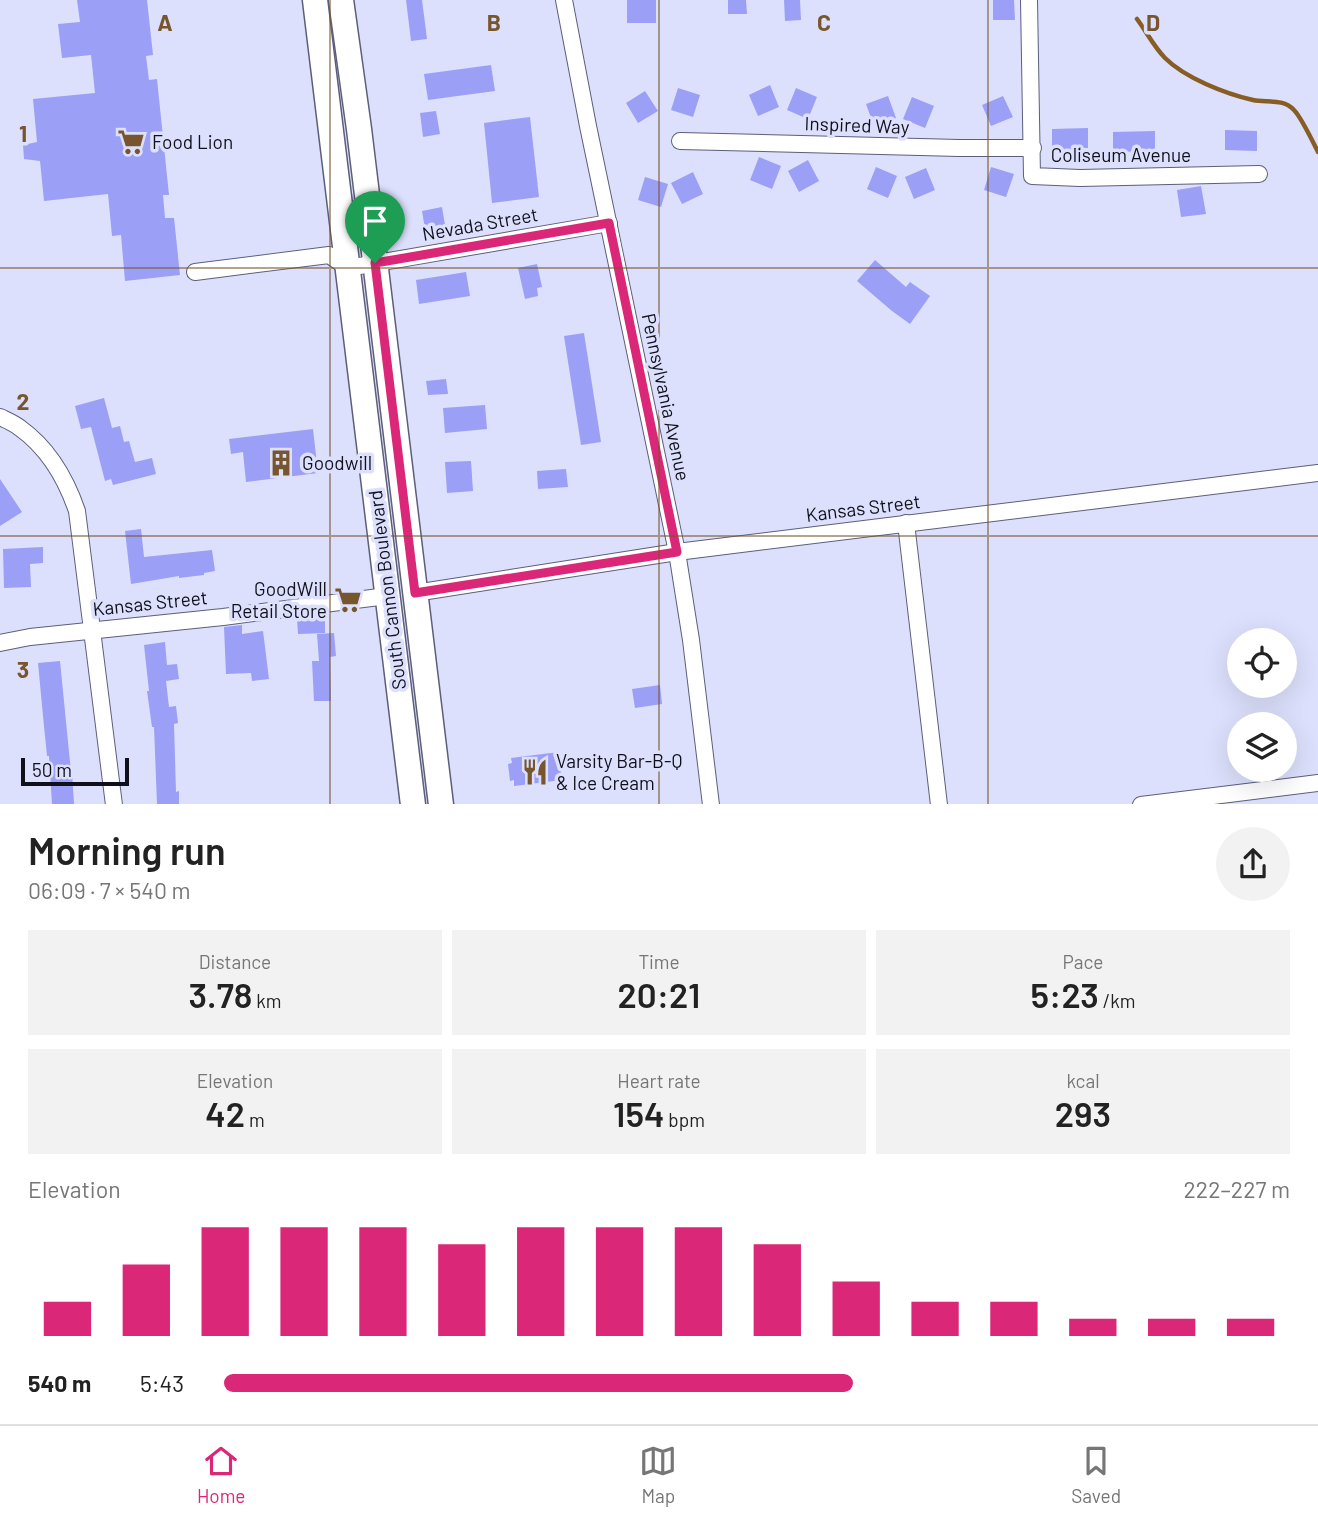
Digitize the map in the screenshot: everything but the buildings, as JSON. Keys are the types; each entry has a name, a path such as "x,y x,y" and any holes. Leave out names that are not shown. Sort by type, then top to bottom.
{"main road":[{"name":"South Cannon Boulevard","path":"315,0 413,804"},
{"name":"South Cannon Boulevard","path":"341,0 441,804"}],"street":[{"name":"Pennsylvania Avenue","path":"564,0 677,552 691,640 711,804"},
{"name":"Coliseum Avenue","path":"1029,0 1032,176 1080,178 1259,174"},
{"name":"Inspired Way","path":"680,141 1033,148"},
{"name":"Nevada Street","path":"348,268 609,223"},
{"path":"195,272 329,255 348,268"},
{"path":"0,417 20,428 44,450 71,494 77,511 114,804"},
{"name":"Kansas Street","path":"415,593 677,552 1318,473"},
{"path":"906,523 939,804"},
{"name":"Kansas Street","path":"0,643 30,637 223,617 387,596"},
{"path":"1141,804 1318,783"}],"waterway":[{"path":"1137,19 1161,54 1183,72 1231,94 1290,106 1300,118 1318,152"}],"place":[{"name":"Food Lion","path":"131,142"},
{"name":"Goodwill","path":"281,463"},
{"name":"GoodWill Retail Store","path":"348,600"},
{"name":"Varsity Bar-B-Q & Ice Cream","path":"535,772"}],"route":[{"path":"609,223 677,552 415,593 375,263 609,223"}]}
